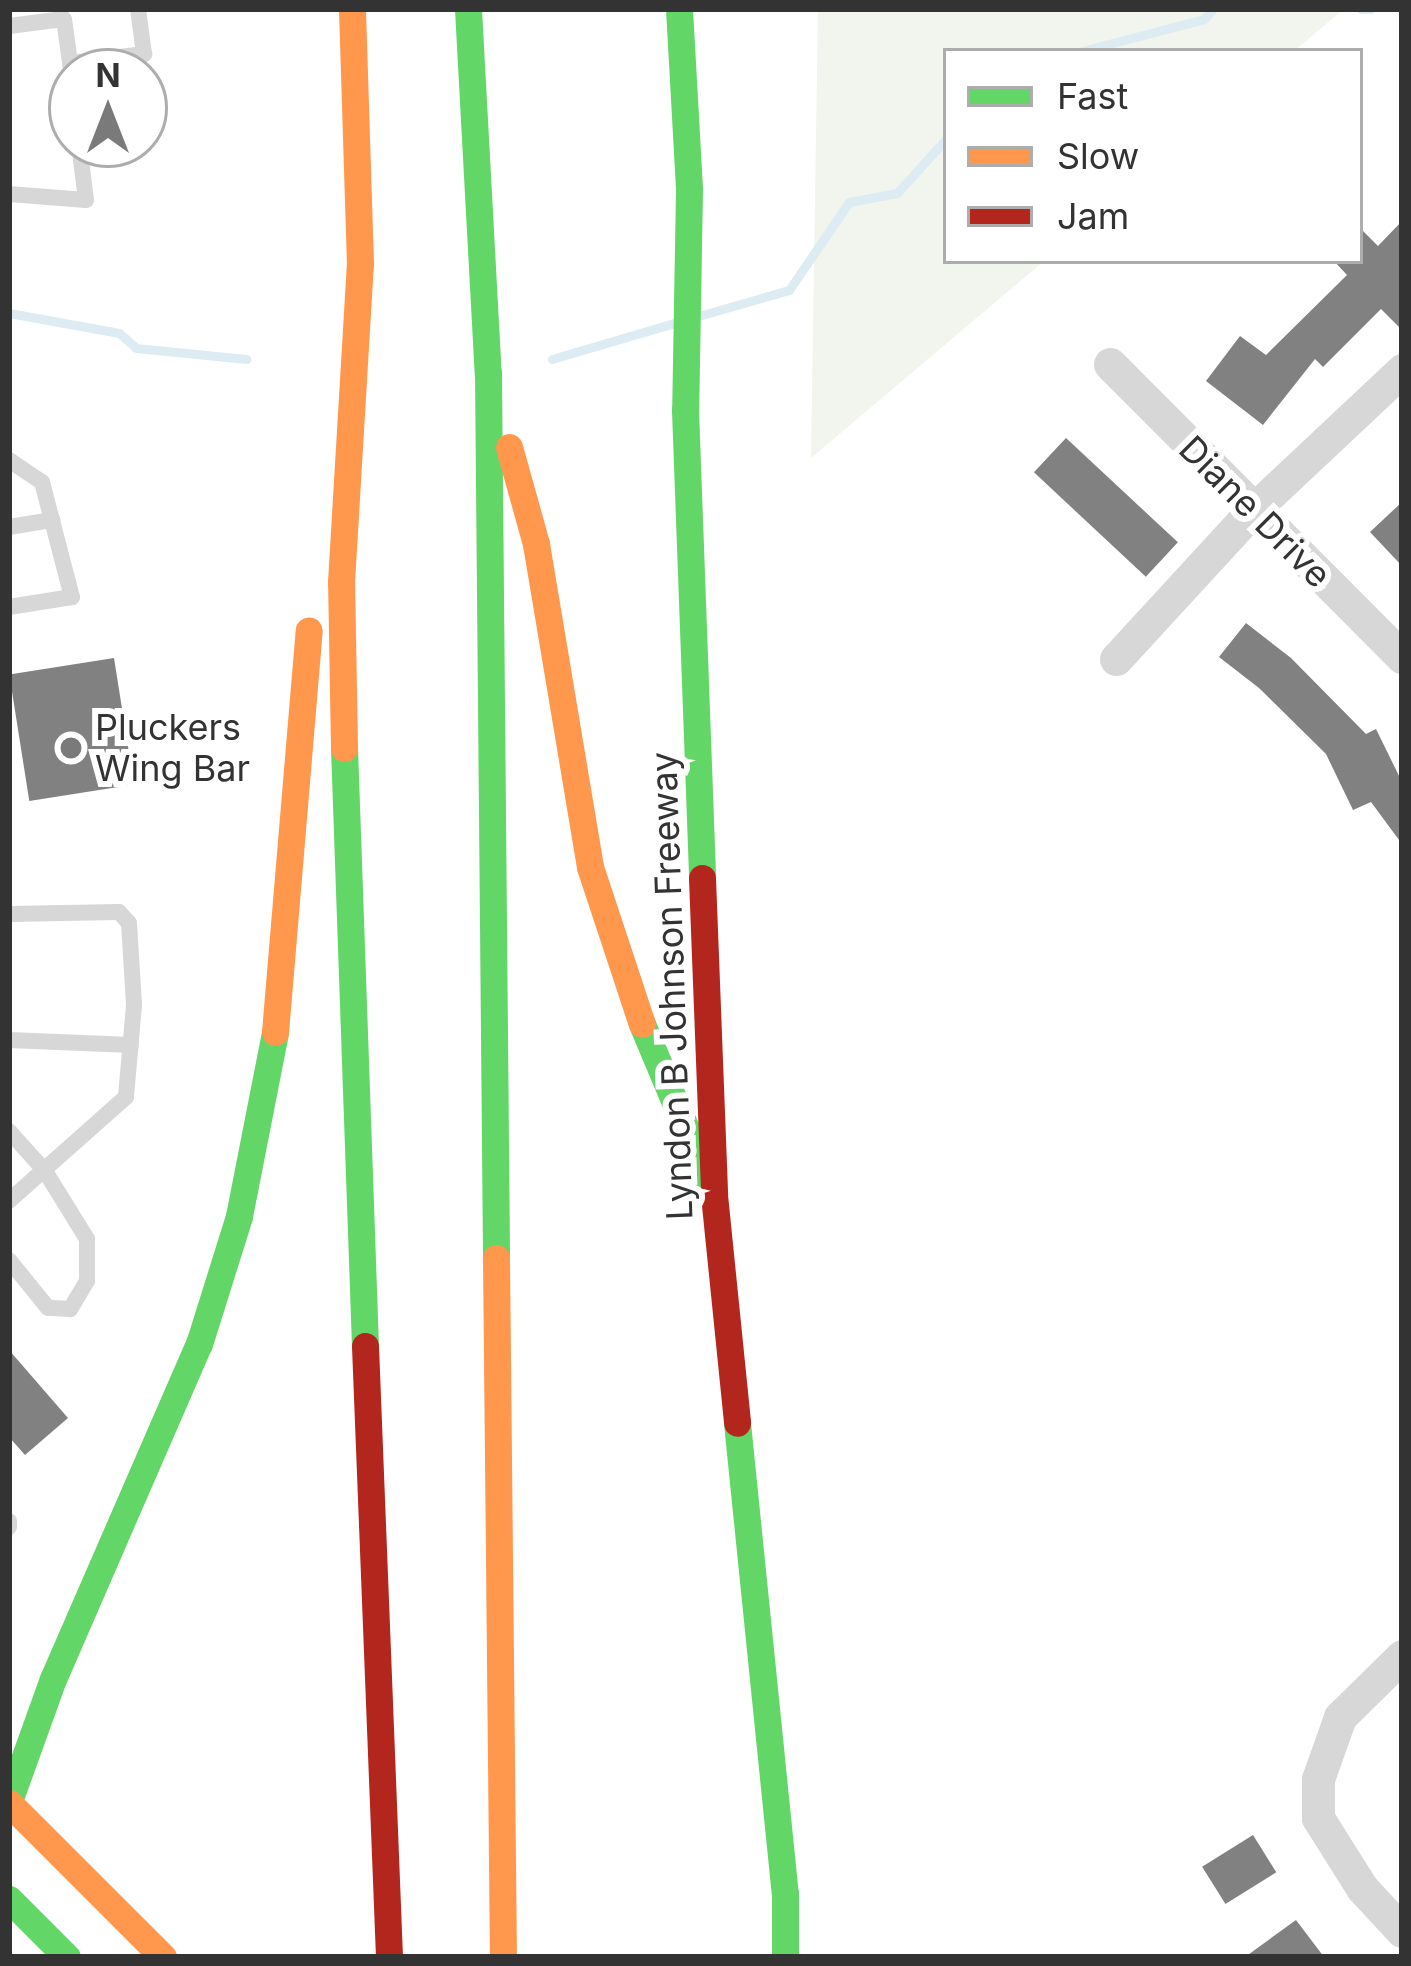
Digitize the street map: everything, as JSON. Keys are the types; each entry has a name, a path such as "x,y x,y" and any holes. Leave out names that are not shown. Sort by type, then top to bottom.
{"main road":[{"path":"352,9 360,264 341,582 346,873 389,1957"},
{"path":"468,9 488,374 503,1957"},
{"name":"Lyndon B Johnson Freeway","path":"679,9 688,190 685,410 714,1195 785,1894 785,1957"},
{"path":"164,1957 9,1802 53,1679 199,1344 239,1216 266,1100 286,962 312,583 360,264"},
{"path":"488,374 536,544 590,867 647,1040 714,1195"},
{"path":"9,1716 53,1679"},
{"path":"9,1900 67,1957"}],"street":[{"name":"Diane Drive","path":"1110,364 1402,657"},
{"path":"1115,659 1252,511 1402,370"},
{"path":"1402,1656 1340,1717 1318,1779 1318,1818 1362,1888 1402,1931"}],"lane":[{"path":"138,9 144,48"},
{"path":"9,26 63,14 68,48"},
{"path":"9,194 86,200 83,168"},
{"path":"9,460 42,482 73,597 9,607"},
{"path":"9,527 52,520"},
{"path":"9,914 119,912 129,923 131,1045 126,1097 9,1201"},
{"path":"9,1040 131,1045"},
{"path":"9,1131 44,1171 87,1239 87,1281 70,1310 59,1311 48,1308 9,1260"}],"shaded area":[{"path":"818,9 1344,9 1298,48 943,48 943,264 1040,264 811,458"}],"building":[{"path":"1402,221 1402,330 1381,309 1323,367 1315,359 1263,425 1206,381 1240,336 1266,355 1347,275 1337,264 1363,264 1363,231 1378,246"},
{"path":"1066,438 1178,542 1146,577 1034,472"},
{"path":"1402,502 1402,566 1370,532"},
{"path":"1246,623 1291,658 1366,734 1376,729 1402,782 1402,844 1371,802 1353,810 1326,754 1259,688 1219,657"},
{"name":"Pluckers Wing Bar","path":"114,658 134,784 29,801 9,675"},
{"path":"9,1350 68,1418 25,1455 9,1437"},
{"path":"1253,1835 1276,1872 1225,1904 1202,1867"},
{"path":"1296,1920 1324,1957 1245,1957"}],"waterway":[{"path":"1093,48 1204,19 1213,9"},
{"path":"1361,9 1370,9"},
{"path":"702,315 789,290 849,202 897,193 943,142"},
{"path":"9,313 119,333 136,348 246,359"},
{"path":"552,359 674,323"}],"traffic: fast":[{"path":"468,9 488,373 496,1258"},
{"path":"679,9 689,190 685,410 702,878"},
{"path":"344,748 365,1346"},
{"path":"642,1024 714,1195"},
{"path":"9,1801 53,1679 199,1344 239,1216 275,1032"},
{"path":"737,1423 785,1893 785,1957"},
{"path":"9,1899 67,1957"}],"traffic: slow":[{"path":"344,748 341,582 360,264 352,9"},
{"path":"509,447 536,544 590,867 642,1024"},
{"path":"275,1032 309,630"},
{"path":"496,1258 503,1957"},
{"path":"9,1803 163,1957"}],"traffic: jam":[{"path":"702,878 714,1195 737,1423"},
{"path":"365,1346 389,1957"}],"place":[{"name":"Pluckers Wing Bar","path":"71,748"}]}
